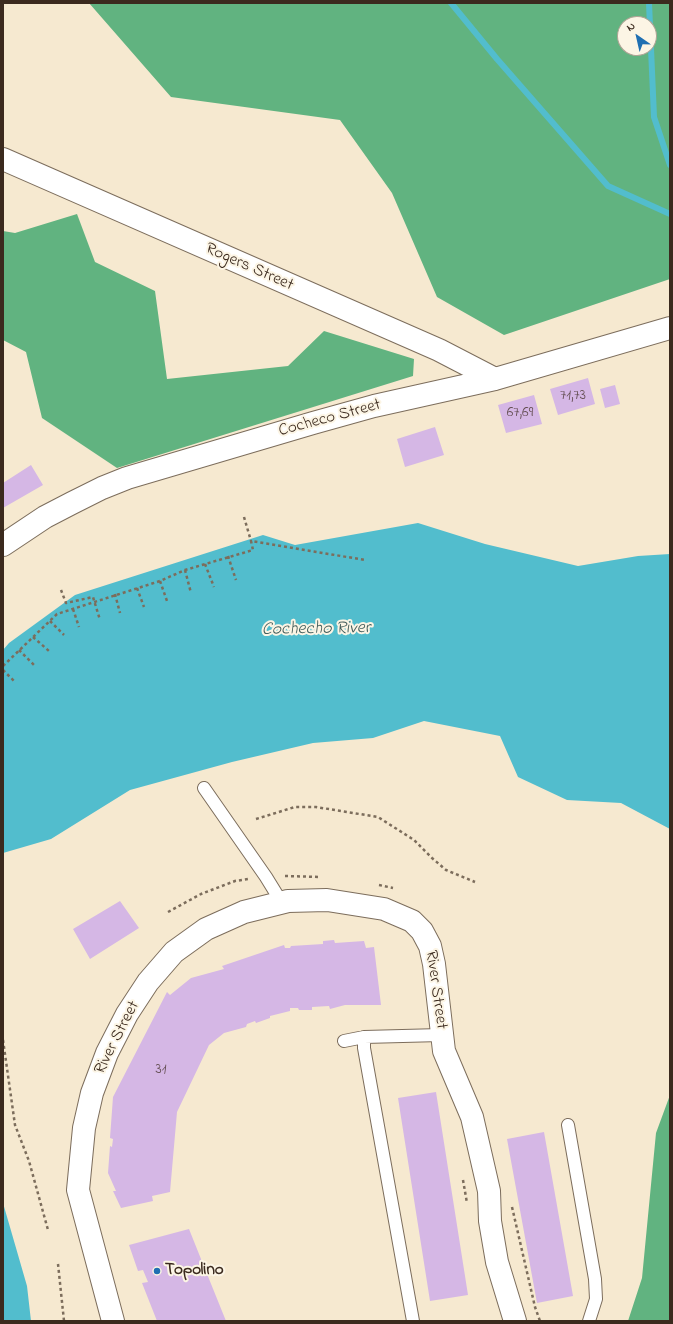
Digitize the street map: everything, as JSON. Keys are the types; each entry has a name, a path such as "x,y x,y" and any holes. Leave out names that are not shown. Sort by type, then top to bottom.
{"street":[{"name":"Rogers Street","path":"3,159 439,350 495,379"},
{"name":"Cocheco Street","path":"3,545 58,510 102,488 127,478 374,406 495,379 670,328"},
{"name":"River Street","path":"112,1321 78,1190 84,1128 92,1093 107,1053 127,1014 148,982 174,952 206,929 244,912 282,903 327,900 384,909 412,921 422,931 430,946 434,964 444,1051 472,1118 489,1191 490,1221 497,1262 515,1321"}],"lane":[{"path":"204,788 266,877 282,903"},
{"path":"344,1041 364,1037 441,1035"},
{"path":"364,1037 364,1048 414,1321"},
{"path":"568,1125 595,1278 596,1299 588,1321"}],"path":[{"path":"3,666 57,614 115,594 160,581 185,570 228,556 253,550 244,517"},
{"path":"251,541 365,560"},
{"path":"228,556 236,580"},
{"path":"205,564 214,587"},
{"path":"185,570 191,593"},
{"path":"160,581 167,601"},
{"path":"137,588 144,607"},
{"path":"61,590 66,603 93,596 100,620"},
{"path":"115,594 120,613"},
{"path":"73,609 79,627"},
{"path":"50,621 64,635"},
{"path":"34,637 49,651"},
{"path":"19,650 34,665"},
{"path":"3,670 15,682"},
{"path":"256,819 295,807 322,808 378,817 414,840 446,870 475,882"},
{"path":"168,912 201,894 235,881"},
{"path":"3,1040 15,1125 29,1162 48,1230"},
{"path":"462,1176 467,1206"},
{"path":"512,1206 535,1307 540,1321"},
{"path":"58,1264 64,1321"}],"green space":[{"path":"89,3 670,3 670,279 504,335 437,297 392,193 340,120 171,97"},
{"path":"77,214 95,262 155,291 167,379 288,366 324,331 414,359 413,376 117,468 42,418 26,352 3,340 3,231 15,233"},
{"path":"670,1095 670,1321 628,1321 642,1278 656,1133"}],"water":[{"name":"Cochecho River","path":"418,523 485,544 578,566 638,556 670,554 670,829 621,803 567,800 518,777 500,736 424,721 373,738 313,743 232,762 130,790 51,839 3,853 3,650 9,643 75,595 263,535 295,545"},
{"path":"3,1203 27,1286 31,1321 3,1321"}],"building":[{"path":"588,378 595,404 558,415 550,389"},
{"path":"615,385 620,404 605,408 600,389"},
{"path":"534,395 542,424 506,433 498,405"},
{"path":"435,427 444,455 405,467 397,439"},
{"path":"31,465 43,485 3,508 3,483"},
{"path":"120,901 139,928 90,959 73,929"},
{"path":"334,940 335,943 364,941 366,948 374,947 381,1005 345,1005 330,1009 329,1006 312,1007 312,1010 290,1008 290,1011 270,1016 270,1018 256,1023 255,1021 247,1024 246,1027 224,1033 209,1045 177,1112 170,1192 152,1196 153,1201 121,1208 113,1191 116,1191 108,1173 110,1146 112,1147 113,1139 110,1138 113,1097 167,992 170,995 191,978 224,969 222,966 284,945 285,948 290,948 291,946 323,944 323,941"},
{"path":"436,1092 468,1295 430,1301 398,1098"},
{"path":"544,1132 573,1296 537,1303 507,1139"},
{"path":"189,1229 226,1321 157,1321 142,1283 148,1282 143,1270 138,1271 129,1245"}],"waterway":[{"path":"451,3 497,59 608,186 670,214"},
{"path":"649,3 654,117 670,165"}],"place":[{"name":"Topolino","path":"157,1271"}]}
